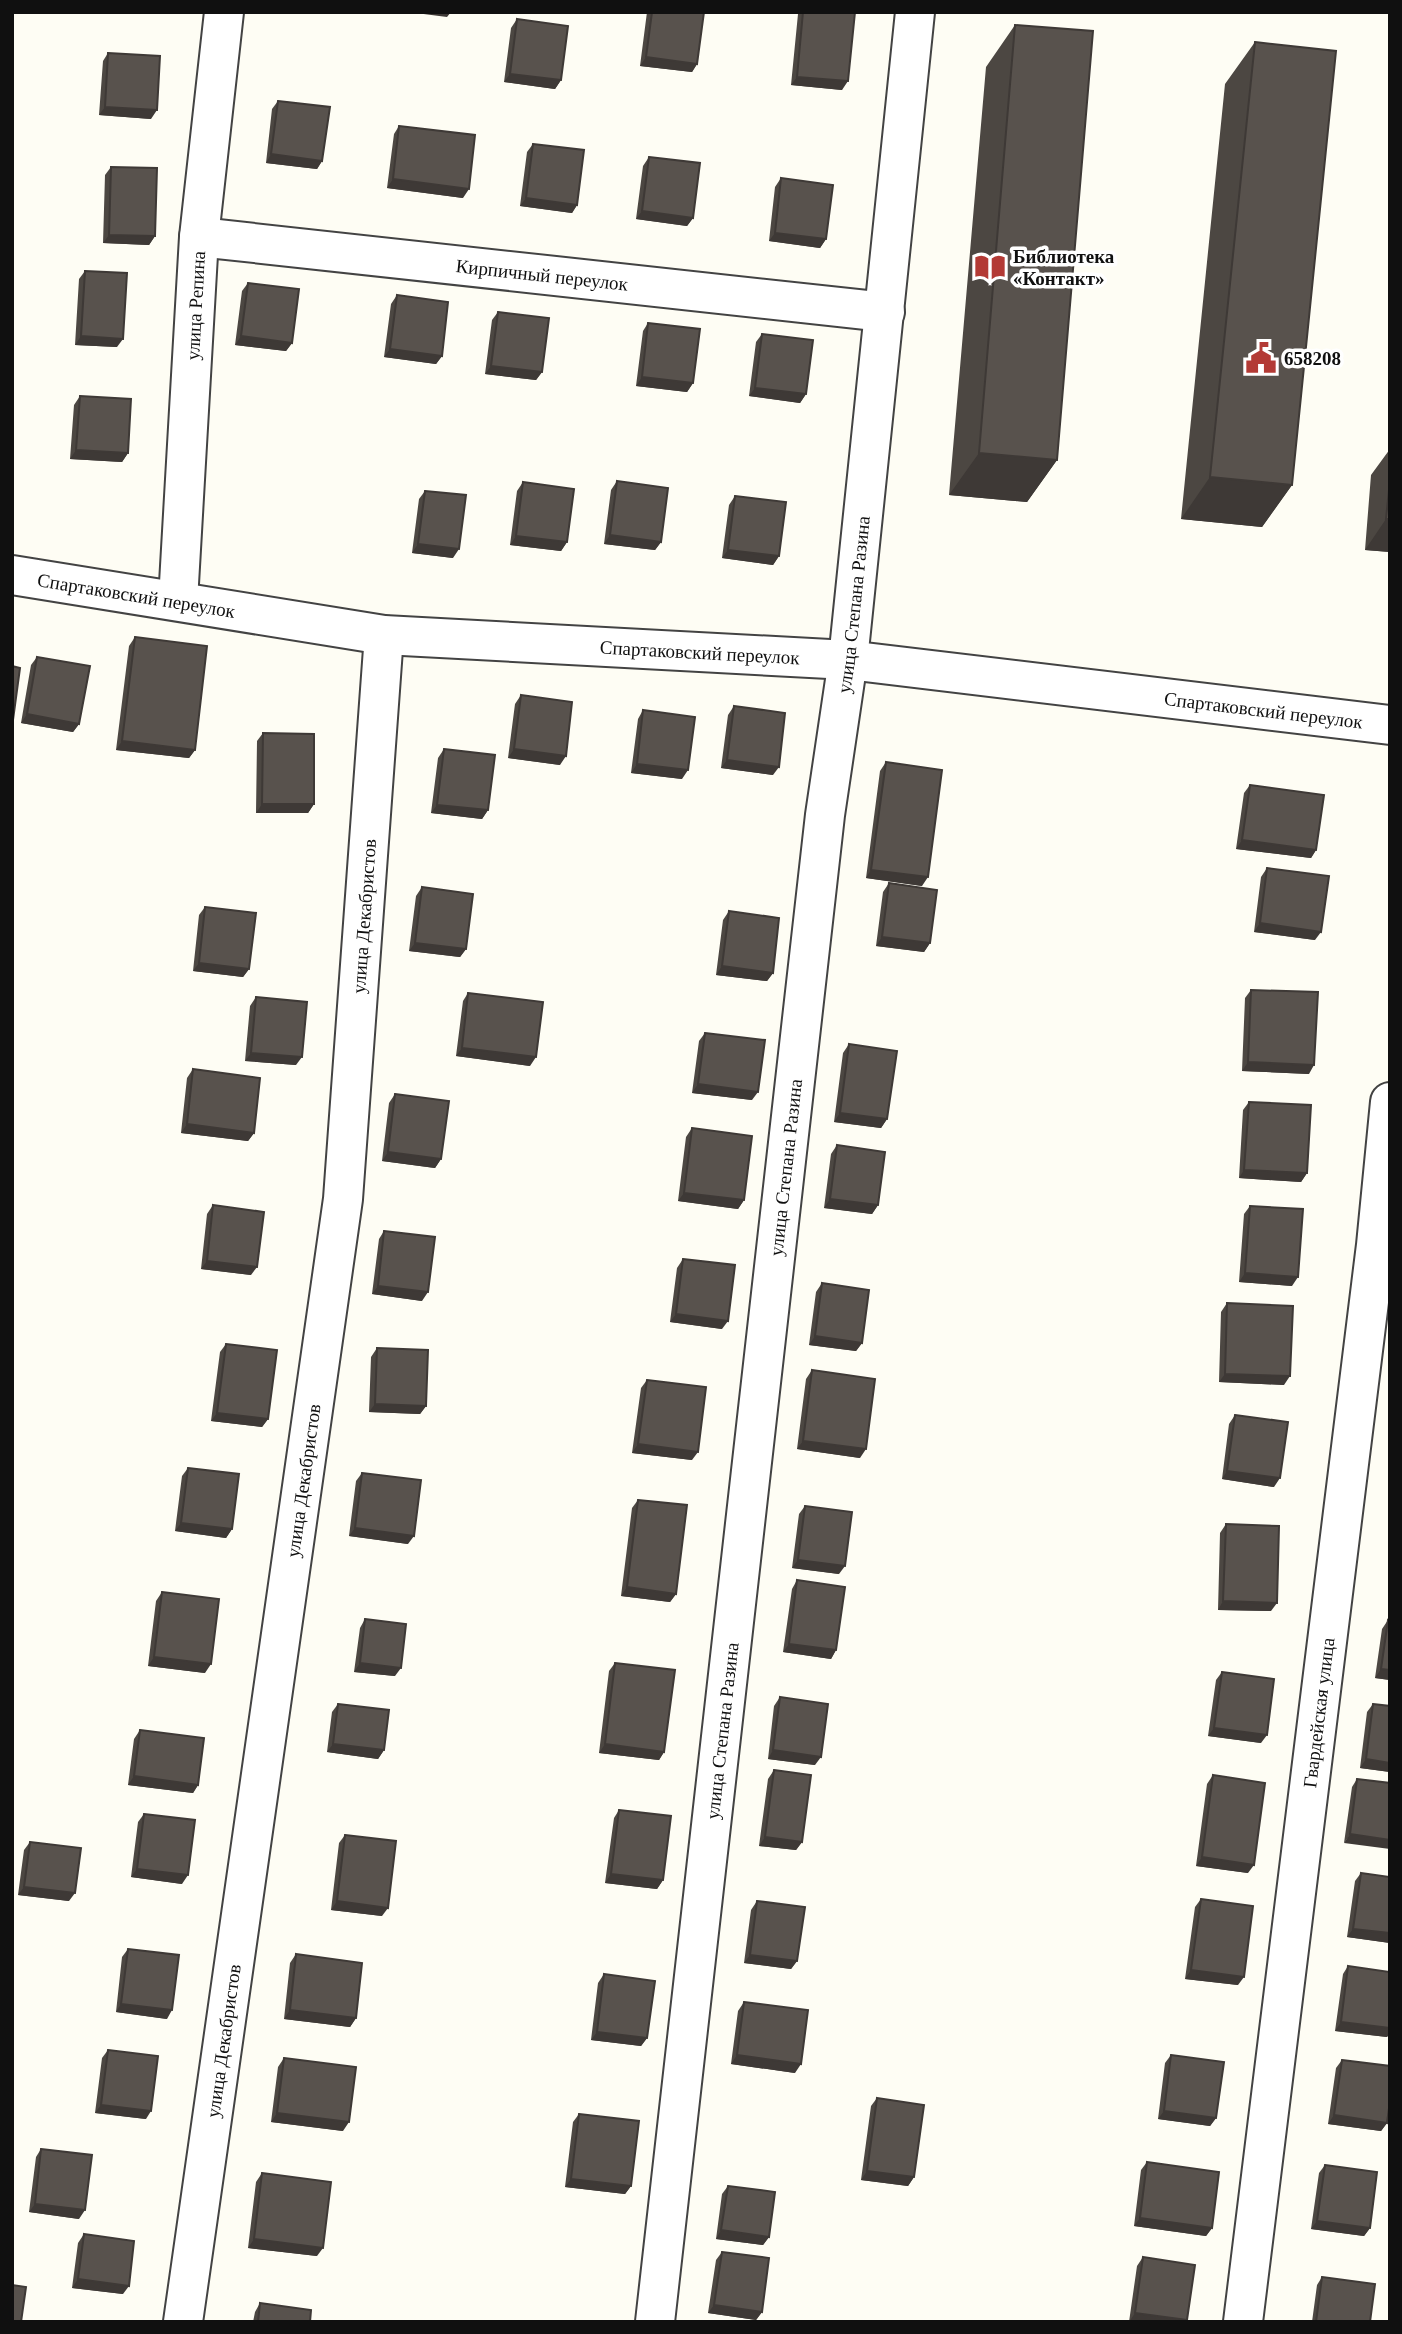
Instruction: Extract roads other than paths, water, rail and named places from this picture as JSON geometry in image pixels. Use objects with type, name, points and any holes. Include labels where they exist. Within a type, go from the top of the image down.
[{"type":"street","name":"улица Репина","points":[[178,601],[199,237],[224,12]]},
{"type":"street","name":"улица Степана Разина","points":[[655,2322],[825,815],[848,660],[915,12]]},
{"type":"street","name":"Кирпичный переулок","points":[[199,237],[884,312]]},
{"type":"street","name":"Спартаковский переулок","points":[[12,575],[384,635],[848,660],[1390,725]]},
{"type":"street","name":"улица Декабристов","points":[[183,2322],[343,1199],[384,635]]},
{"type":"street","name":"Гвардейская улица","points":[[1243,2322],[1374,1259],[1390,1102]]},
{"type":"place","name":"Библиотека «Контакт»","points":[[990,267]]},
{"type":"place","name":"658208","points":[[1261,358]]}]
